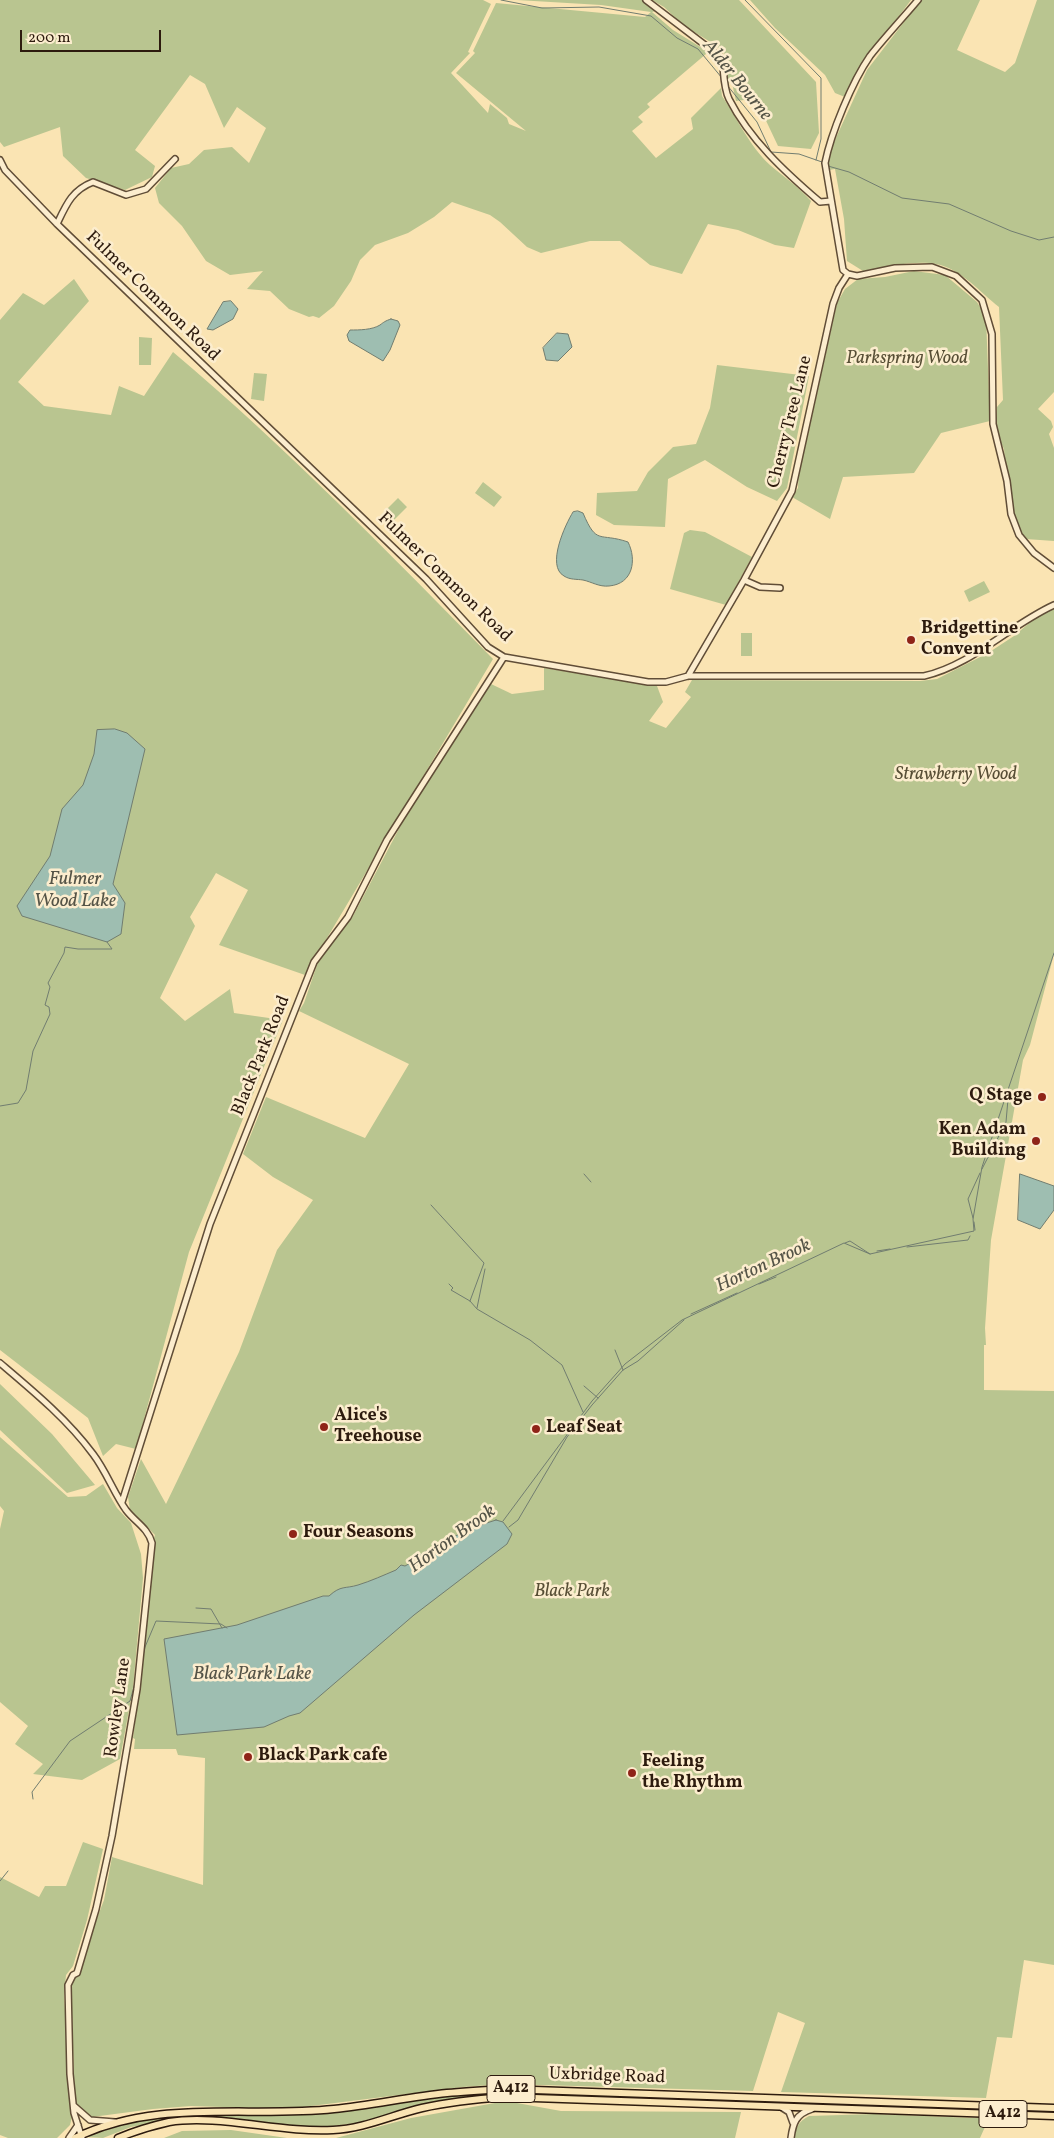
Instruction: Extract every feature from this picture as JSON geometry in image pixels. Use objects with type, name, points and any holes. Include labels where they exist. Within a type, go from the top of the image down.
[{"type":"main road","name":"Uxbridge Road","points":[[79,2137],[117,2122],[177,2112],[286,2112],[334,2109],[448,2093],[505,2089],[1054,2108]]},
{"type":"main road","name":"Uxbridge Road","points":[[118,2138],[170,2122],[201,2121],[296,2131],[335,2130],[422,2108],[460,2101],[505,2097],[1054,2116]]},
{"type":"street","points":[[646,0],[722,58],[728,98],[776,163],[820,202],[831,201]]},
{"type":"street","points":[[918,0],[870,57],[854,84],[828,146],[825,163],[843,270],[848,274],[857,276],[895,268],[932,267],[956,276],[982,300],[992,334],[992,424],[1007,481],[1011,514],[1019,535],[1034,553],[1054,568]]},
{"type":"street","points":[[57,224],[66,204],[80,187],[93,182],[126,195],[146,188],[174,159]]},
{"type":"street","name":"Fulmer Common Road","points":[[0,160],[5,170],[57,224],[426,579],[488,647],[504,657],[648,682],[666,682],[688,676],[924,676],[936,673],[966,658],[1034,615],[1054,605]]},
{"type":"street","name":"Cherry Tree Lane","points":[[688,676],[744,580],[792,491],[833,304],[839,288],[848,274]]},
{"type":"street","points":[[744,580],[760,587],[780,588]]},
{"type":"street","name":"Black Park Road","points":[[122,1502],[210,1224],[314,962],[348,917],[387,840],[504,657]]},
{"type":"street","name":"Rowley Lane","points":[[0,1363],[35,1393],[94,1455],[128,1513],[148,1532],[152,1548],[137,1689],[112,1836],[96,1909],[77,1973],[73,1975],[68,1985],[70,2074],[79,2137]]},
{"type":"street","points":[[776,2105],[789,2112],[794,2123]]},
{"type":"street","points":[[74,2106],[85,2117],[96,2121],[117,2122]]},
{"type":"street","points":[[791,2138],[794,2123],[800,2113],[815,2108]]},
{"type":"street","points":[[69,2138],[77,2124],[85,2117]]},
{"type":"green space","points":[[0,0],[483,0],[491,4],[468,52],[470,53],[451,73],[488,113],[490,104],[507,118],[509,124],[526,131],[456,73],[475,53],[473,51],[496,3],[645,17],[651,12],[601,5],[517,0],[642,0],[653,6],[656,11],[652,12],[673,30],[710,53],[706,54],[647,104],[650,107],[638,117],[643,122],[632,131],[656,158],[693,129],[691,118],[721,88],[722,96],[756,150],[811,201],[794,248],[775,245],[738,230],[708,224],[682,274],[650,265],[620,241],[590,241],[541,253],[527,247],[490,215],[452,202],[434,217],[408,233],[375,245],[360,260],[351,281],[334,306],[319,318],[309,317],[289,309],[270,291],[247,289],[263,271],[230,275],[206,261],[182,226],[159,203],[155,188],[171,168],[189,164],[204,150],[232,147],[249,163],[266,128],[237,107],[224,128],[205,84],[190,75],[135,150],[155,166],[152,177],[125,190],[86,178],[63,156],[60,127],[4,147],[0,142]]},
{"type":"green space","points":[[652,0],[739,0],[816,82],[819,133],[811,149],[778,146],[760,108],[744,100],[736,101],[732,83],[728,82],[727,56],[712,43],[683,25],[664,7]]},
{"type":"green space","points":[[750,0],[911,0],[862,64],[845,97],[835,93],[825,75],[775,28]]},
{"type":"green space","points":[[921,0],[980,0],[957,50],[1005,72],[1015,63],[1037,0],[1054,0],[1054,392],[1038,409],[1051,421],[1053,427],[1049,434],[1054,448],[1054,541],[1026,539],[1015,522],[1006,475],[1004,449],[996,432],[997,407],[1003,400],[999,307],[970,282],[945,266],[928,263],[900,264],[863,271],[847,261],[844,219],[835,169],[829,170],[829,153],[867,70]]},
{"type":"green space","name":"Parkspring Wood","points":[[914,271],[945,275],[977,302],[986,317],[990,421],[941,433],[914,473],[843,477],[830,519],[792,497],[798,488],[799,466],[807,439],[837,303],[845,289],[858,279],[885,277]]},
{"type":"green space","points":[[74,279],[89,301],[18,382],[44,406],[111,415],[119,386],[144,396],[173,352],[297,463],[493,659],[305,975],[219,945],[248,890],[216,873],[190,917],[195,926],[160,998],[185,1021],[230,989],[234,1013],[283,1020],[189,1252],[136,1449],[116,1444],[103,1456],[88,1418],[0,1350],[0,320],[23,293],[44,305]]},
{"type":"green space","points":[[139,337],[152,338],[151,365],[139,365]]},
{"type":"green space","points":[[717,365],[809,376],[787,488],[777,501],[747,487],[705,460],[668,479],[665,527],[614,525],[596,515],[597,493],[637,491],[648,472],[673,447],[696,444],[710,408]]},
{"type":"green space","points":[[254,373],[267,374],[264,401],[251,399]]},
{"type":"green space","points":[[483,482],[502,497],[494,507],[475,493]]},
{"type":"green space","points":[[398,498],[407,507],[389,525],[380,516]]},
{"type":"green space","points":[[690,530],[705,532],[752,557],[726,605],[670,589],[684,533]]},
{"type":"green space","points":[[984,581],[990,592],[969,602],[964,591]]},
{"type":"green space","name":"Black Park","points":[[1054,609],[1054,954],[1030,1045],[1023,1060],[991,1240],[985,1328],[986,1345],[984,1345],[984,1390],[1054,1391],[1054,1965],[1024,1960],[1012,2038],[997,2037],[986,2098],[781,2092],[805,2023],[778,2012],[753,2091],[504,2084],[463,2087],[287,2109],[191,2106],[92,2117],[75,2106],[71,1986],[104,1900],[112,1857],[203,1885],[205,1758],[178,1755],[176,1749],[134,1749],[135,1739],[133,1738],[142,1672],[143,1630],[152,1543],[155,1535],[130,1510],[128,1497],[141,1459],[166,1504],[239,1352],[277,1250],[313,1200],[273,1177],[243,1154],[266,1097],[365,1138],[409,1064],[299,1011],[304,1003],[318,962],[353,916],[402,823],[491,684],[512,694],[544,690],[544,668],[657,686],[663,702],[649,721],[666,728],[691,697],[685,692],[692,680],[920,681],[937,679],[988,653],[1014,636],[1041,613]]},
{"type":"green space","points":[[741,633],[752,633],[752,656],[741,656]]},
{"type":"green space","points":[[0,1384],[52,1434],[95,1485],[67,1493],[0,1430]]},
{"type":"green space","points":[[0,1437],[68,1497],[86,1496],[103,1484],[117,1508],[131,1523],[141,1554],[143,1578],[133,1688],[120,1759],[82,1780],[33,1774],[43,1764],[15,1744],[28,1726],[0,1702],[0,1529],[4,1511],[0,1506]]},
{"type":"green space","points":[[83,1842],[103,1849],[87,1920],[73,1966],[66,1975],[64,1996],[72,2117],[70,2125],[57,2138],[8,2138],[0,2135],[0,1877],[39,1897],[45,1886],[66,1886]]},
{"type":"green space","points":[[490,2092],[1054,2110],[1054,2113],[668,2099],[477,2096],[433,2103],[356,2123],[317,2128],[165,2121],[131,2127],[103,2138],[85,2137],[124,2124],[173,2115],[306,2115],[444,2096]]},
{"type":"green space","points":[[506,2101],[561,2111],[741,2112],[735,2138],[336,2138],[411,2118]]},
{"type":"green space","points":[[874,2114],[989,2118],[980,2138],[794,2138],[798,2125],[809,2116]]},
{"type":"green space","points":[[231,2130],[287,2138],[164,2138],[182,2131]]},
{"type":"water","points":[[231,301],[238,309],[233,319],[213,330],[207,329],[223,302]]},
{"type":"water","points":[[391,319],[398,321],[400,325],[390,350],[383,361],[349,341],[347,335],[350,330],[377,327]]},
{"type":"water","points":[[557,333],[568,334],[572,347],[558,361],[546,360],[543,348]]},
{"type":"water","points":[[573,512],[583,513],[596,534],[628,542],[631,549],[632,563],[628,576],[623,581],[609,586],[602,586],[569,578],[559,571],[557,555],[562,535]]},
{"type":"water","name":"Fulmer Wood Lake","points":[[115,729],[127,733],[145,749],[113,884],[125,903],[121,934],[107,942],[22,916],[17,906],[50,856],[62,809],[83,785],[94,754],[97,730]]},
{"type":"water","points":[[1020,1174],[1054,1186],[1054,1210],[1040,1229],[1018,1220]]},
{"type":"water","name":"Black Park Lake","points":[[496,1520],[503,1522],[512,1534],[507,1544],[414,1615],[300,1713],[264,1727],[177,1735],[164,1639],[237,1625],[323,1596],[329,1596],[340,1589],[363,1583],[396,1570],[401,1565],[405,1566],[445,1541]]},
{"type":"waterway","name":"Alder Bourne","points":[[501,0],[542,8],[599,7],[651,16],[677,38],[698,49],[722,78]]},
{"type":"waterway","points":[[745,0],[821,78],[821,139],[816,160]]},
{"type":"waterway","name":"Alder Bourne","points":[[727,85],[757,122],[771,152],[799,154],[822,162]]},
{"type":"waterway","name":"Alder Bourne","points":[[828,166],[849,172],[902,198],[949,204],[1011,231],[1039,240],[1054,237]]},
{"type":"waterway","points":[[0,1106],[18,1103],[26,1090],[33,1051],[50,1014],[49,1007],[45,1005],[50,987],[48,983],[64,953],[65,947],[112,949],[107,942]]},
{"type":"waterway","name":"Horton Brook","points":[[503,1521],[592,1401],[625,1364],[682,1320],[844,1243],[870,1254],[974,1231],[973,1219],[982,1167],[1054,953]]},
{"type":"waterway","points":[[982,1169],[1006,1122],[1008,1099]]},
{"type":"waterway","points":[[973,1218],[968,1199],[980,1173]]},
{"type":"waterway","points":[[584,1174],[591,1182]]},
{"type":"waterway","points":[[431,1205],[484,1263],[470,1301]]},
{"type":"waterway","name":"Horton Brook","points":[[974,1222],[975,1230]]},
{"type":"waterway","points":[[907,1247],[968,1240],[970,1236]]},
{"type":"waterway","name":"Horton Brook","points":[[845,1243],[850,1241],[870,1254]]},
{"type":"waterway","name":"Horton Brook","points":[[877,1251],[890,1249]]},
{"type":"waterway","points":[[477,1308],[485,1269]]},
{"type":"waterway","name":"Horton Brook","points":[[759,1284],[776,1277]]},
{"type":"waterway","points":[[449,1284],[453,1288],[451,1290],[470,1301],[477,1309],[530,1340],[562,1365],[583,1412]]},
{"type":"waterway","name":"Horton Brook","points":[[691,1314],[737,1293]]},
{"type":"waterway","name":"Horton Brook","points":[[509,1527],[518,1520],[567,1437],[592,1405],[623,1370],[638,1361],[684,1320]]},
{"type":"waterway","points":[[615,1350],[623,1370]]},
{"type":"waterway","points":[[584,1386],[598,1398]]},
{"type":"waterway","points":[[196,1608],[211,1609],[222,1628]]},
{"type":"waterway","name":"Horton Brook","points":[[142,1660],[145,1647],[156,1621],[221,1624],[227,1628]]},
{"type":"waterway","name":"Horton Brook","points":[[33,1799],[32,1792],[70,1741],[130,1701],[135,1683]]},
{"type":"waterway","name":"Horton Brook","points":[[0,1881],[8,1871]]},
{"type":"place","name":"Bridgettine Convent","points":[[911,640]]},
{"type":"place","name":"Q Stage","points":[[1042,1097]]},
{"type":"place","name":"Ken Adam Building","points":[[1036,1141]]},
{"type":"place","name":"Alice's Treehouse","points":[[324,1427]]},
{"type":"place","name":"Leaf Seat","points":[[536,1429]]},
{"type":"place","name":"Four Seasons","points":[[293,1534]]},
{"type":"place","name":"Black Park cafe","points":[[248,1757]]},
{"type":"place","name":"Feeling the Rhythm","points":[[632,1773]]},
{"type":"park label","name":"Strawberry Wood","points":[[956,776]]}]
